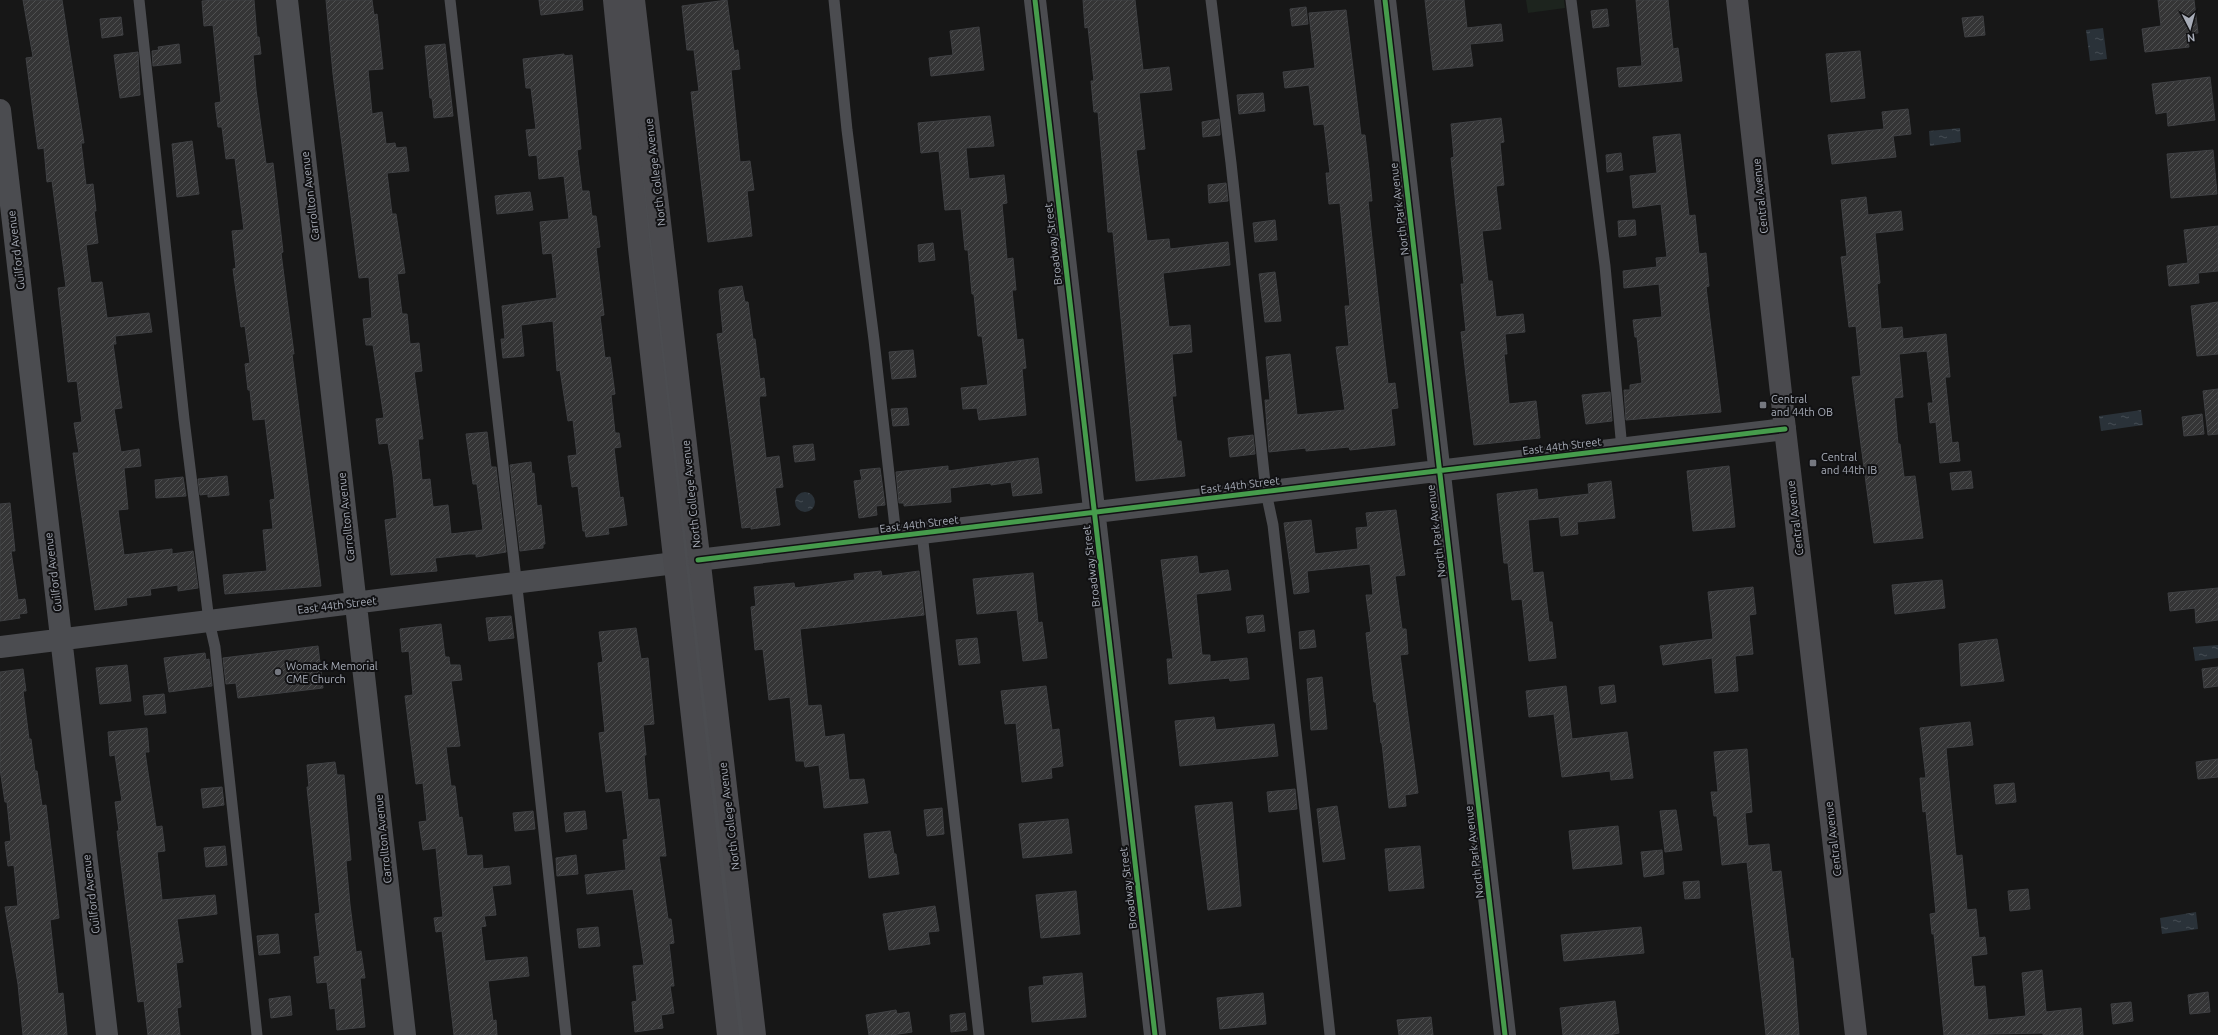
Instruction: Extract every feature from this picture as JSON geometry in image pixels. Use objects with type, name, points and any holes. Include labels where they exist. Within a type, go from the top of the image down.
[{"type":"main road","name":"North College Avenue","points":[[614,0],[638,248],[728,1035]]},
{"type":"main road","name":"North College Avenue","points":[[634,0],[698,560],[755,1035]]},
{"type":"main road","name":"Central Avenue","points":[[1737,0],[1784,429],[1856,1035]]},
{"type":"street","name":"Carrollton Avenue","points":[[287,0],[405,1035]]},
{"type":"street","name":"Broadway Street","points":[[1035,0],[1155,1035]]},
{"type":"street","name":"North Park Avenue","points":[[1385,0],[1505,1035]]},
{"type":"street","name":"Guilford Avenue","points":[[0,110],[107,1035]]},
{"type":"street","name":"East 44th Street","points":[[698,560],[1440,472],[1784,429]]},
{"type":"street","name":"East 44th Street","points":[[0,647],[675,563]]},
{"type":"lane","points":[[140,0],[184,411],[209,621],[214,647],[257,1035]]},
{"type":"lane","points":[[450,0],[566,1035]]},
{"type":"lane","name":"North College Avenue","points":[[624,0],[741,1035]]},
{"type":"lane","points":[[834,0],[847,130],[874,340],[896,536]]},
{"type":"lane","points":[[1211,0],[1266,492],[1274,525],[1330,1035]]},
{"type":"lane","points":[[1571,0],[1605,266],[1622,449]]},
{"type":"lane","points":[[922,533],[979,1035]]},
{"type":"shaded area","points":[[1526,0],[1564,0],[1565,8],[1528,13]]},
{"type":"water","points":[[2103,28],[2107,59],[2090,61],[2086,30]]},
{"type":"water","points":[[1960,128],[1961,142],[1930,146],[1929,131]]},
{"type":"water","points":[[2141,410],[2143,425],[2101,431],[2099,416]]},
{"type":"water","points":[[805,492],[812,495],[815,502],[812,509],[805,512],[798,509],[795,502],[798,495]]},
{"type":"water","points":[[2218,645],[2218,658],[2195,661],[2193,647]]},
{"type":"water","points":[[2196,912],[2198,929],[2162,934],[2160,918]]},
{"type":"building","points":[[23,0],[62,0],[84,143],[81,143],[86,185],[93,184],[96,211],[94,211],[98,243],[86,245],[91,283],[102,282],[107,318],[149,313],[152,332],[115,336],[116,344],[113,344],[122,408],[114,409],[121,452],[139,449],[141,466],[124,468],[128,509],[118,510],[124,555],[172,549],[172,554],[193,551],[198,588],[178,591],[178,585],[150,589],[151,595],[126,598],[127,605],[95,610],[73,453],[79,453],[74,423],[82,422],[77,381],[68,382],[58,288],[66,287],[52,181],[47,182],[44,148],[38,149],[26,58],[33,57]]},
{"type":"building","points":[[254,0],[257,37],[259,37],[261,54],[253,55],[256,90],[266,164],[273,163],[283,252],[281,253],[294,354],[292,354],[321,586],[225,594],[223,575],[267,571],[263,530],[273,529],[270,500],[275,499],[265,419],[253,420],[250,390],[248,390],[245,364],[250,363],[245,326],[241,327],[233,269],[236,268],[232,231],[244,230],[235,158],[226,159],[222,127],[218,127],[215,103],[221,102],[213,25],[204,26],[202,1]]},
{"type":"building","points":[[326,0],[372,0],[374,15],[377,14],[383,69],[368,70],[372,114],[382,112],[386,144],[395,143],[396,148],[406,147],[409,171],[387,173],[392,214],[396,214],[405,273],[397,274],[402,314],[407,314],[410,344],[419,343],[422,371],[414,372],[423,439],[418,439],[422,480],[430,479],[433,507],[448,505],[451,534],[483,530],[477,484],[473,484],[466,434],[487,432],[491,467],[496,467],[506,552],[476,557],[476,554],[468,554],[435,558],[437,571],[391,575],[385,520],[397,518],[393,475],[388,443],[379,444],[376,419],[384,418],[373,345],[366,345],[363,319],[372,318],[369,277],[359,278],[333,74]]},
{"type":"building","points":[[539,0],[582,0],[583,10],[541,15]]},
{"type":"building","points":[[727,0],[734,51],[738,50],[740,69],[731,70],[740,162],[750,161],[754,190],[747,191],[752,236],[708,242],[691,92],[699,91],[694,50],[687,50],[682,6]]},
{"type":"building","points":[[1083,0],[1135,0],[1143,70],[1169,67],[1172,90],[1139,93],[1145,149],[1136,150],[1147,241],[1169,239],[1170,249],[1228,242],[1230,265],[1163,273],[1169,327],[1190,325],[1192,352],[1172,354],[1176,396],[1172,396],[1177,441],[1181,441],[1185,476],[1136,481],[1113,232],[1108,232],[1098,112],[1094,112],[1091,81],[1094,81],[1088,27],[1085,28]]},
{"type":"building","points":[[1425,0],[1464,0],[1467,28],[1501,24],[1503,41],[1470,44],[1473,66],[1433,70]]},
{"type":"building","points":[[1636,0],[1668,0],[1673,49],[1678,48],[1682,81],[1619,87],[1617,68],[1642,66]]},
{"type":"building","points":[[2158,0],[2194,0],[2198,33],[2187,34],[2189,47],[2145,52],[2142,29],[2161,26]]},
{"type":"building","points":[[1306,7],[1308,24],[1292,26],[1290,9]]},
{"type":"building","points":[[1607,9],[1609,26],[1593,28],[1591,11]]},
{"type":"building","points":[[1346,10],[1361,135],[1365,135],[1369,170],[1372,201],[1368,201],[1388,384],[1395,383],[1398,408],[1391,409],[1395,445],[1350,450],[1349,447],[1306,451],[1306,448],[1269,452],[1265,400],[1270,400],[1266,357],[1290,354],[1297,415],[1345,410],[1336,347],[1349,346],[1345,306],[1350,306],[1340,203],[1329,204],[1326,173],[1330,173],[1324,124],[1314,125],[1309,85],[1285,88],[1283,72],[1315,68],[1309,13]]},
{"type":"building","points":[[1983,16],[1985,35],[1965,37],[1962,18]]},
{"type":"building","points":[[121,17],[123,35],[102,38],[100,19]]},
{"type":"building","points":[[979,27],[984,70],[931,76],[929,58],[953,55],[950,31]]},
{"type":"building","points":[[179,44],[181,63],[153,66],[152,51],[159,50],[158,47]]},
{"type":"building","points":[[445,44],[453,116],[434,118],[432,98],[430,98],[425,46]]},
{"type":"building","points":[[1860,51],[1865,98],[1831,102],[1826,54]]},
{"type":"building","points":[[138,52],[140,95],[120,98],[114,55]]},
{"type":"building","points":[[564,54],[564,56],[572,55],[581,149],[577,150],[582,191],[589,191],[592,216],[596,216],[600,247],[596,248],[604,315],[600,316],[605,358],[610,357],[615,394],[611,395],[615,433],[619,433],[621,447],[614,448],[620,498],[623,497],[627,525],[608,528],[609,534],[586,537],[585,531],[583,531],[578,486],[572,487],[568,456],[577,455],[573,420],[568,421],[560,370],[557,371],[553,321],[521,325],[524,356],[503,358],[501,339],[505,339],[502,306],[557,298],[552,253],[543,254],[540,222],[569,219],[564,176],[539,179],[537,155],[529,156],[526,130],[536,129],[531,88],[526,88],[523,59]]},
{"type":"building","points":[[2210,77],[2215,120],[2168,126],[2167,112],[2156,114],[2152,84]]},
{"type":"building","points":[[1263,93],[1265,111],[1239,114],[1237,95]]},
{"type":"building","points":[[1908,109],[1911,134],[1893,136],[1896,157],[1832,164],[1828,135],[1884,129],[1882,112]]},
{"type":"building","points":[[990,116],[994,146],[966,148],[969,179],[1004,175],[1007,203],[1002,204],[1007,259],[1013,258],[1016,290],[1012,290],[1017,340],[1023,339],[1026,368],[1022,369],[1026,415],[979,420],[977,408],[963,409],[961,388],[988,385],[982,336],[978,336],[974,294],[972,294],[968,250],[965,250],[961,209],[945,210],[939,151],[921,153],[918,123]]},
{"type":"building","points":[[1501,118],[1504,142],[1500,143],[1504,185],[1496,186],[1501,229],[1482,231],[1488,281],[1492,281],[1496,317],[1523,314],[1525,332],[1505,334],[1507,354],[1504,354],[1509,404],[1536,401],[1540,438],[1474,445],[1461,332],[1466,331],[1461,284],[1464,284],[1451,158],[1454,157],[1451,124]]},
{"type":"building","points":[[1219,119],[1220,135],[1203,137],[1202,122]]},
{"type":"building","points":[[1680,134],[1689,216],[1695,215],[1699,254],[1706,253],[1709,286],[1706,287],[1721,412],[1626,420],[1624,390],[1630,390],[1630,385],[1642,383],[1637,337],[1635,337],[1633,320],[1662,317],[1659,284],[1624,288],[1623,271],[1657,267],[1656,258],[1667,257],[1661,204],[1633,208],[1630,176],[1657,173],[1653,137]]},
{"type":"building","points":[[192,141],[199,194],[177,197],[172,144]]},
{"type":"building","points":[[2213,150],[2217,194],[2171,198],[2167,154]]},
{"type":"building","points":[[1621,153],[1623,170],[1607,172],[1606,155]]},
{"type":"building","points":[[1226,183],[1228,201],[1209,203],[1208,185]]},
{"type":"building","points":[[530,192],[533,210],[497,214],[495,196]]},
{"type":"building","points":[[1866,197],[1868,215],[1901,211],[1903,230],[1875,233],[1880,283],[1877,284],[1881,329],[1902,327],[1903,339],[1946,334],[1950,377],[1945,377],[1952,443],[1958,442],[1960,461],[1940,463],[1936,422],[1930,423],[1928,403],[1933,403],[1927,351],[1899,354],[1903,397],[1894,398],[1898,444],[1900,444],[1904,477],[1915,476],[1923,538],[1874,543],[1852,377],[1861,376],[1856,326],[1849,327],[1841,257],[1847,256],[1841,200]]},
{"type":"building","points":[[1275,220],[1277,240],[1255,242],[1253,223]]},
{"type":"building","points":[[1635,220],[1636,235],[1619,237],[1618,221]]},
{"type":"building","points":[[2218,226],[2218,271],[2198,273],[2199,283],[2169,286],[2167,266],[2188,263],[2184,230]]},
{"type":"building","points":[[933,243],[935,260],[919,262],[918,245]]},
{"type":"building","points":[[1275,272],[1281,321],[1265,322],[1259,274]]},
{"type":"building","points":[[742,286],[745,302],[748,302],[753,339],[755,339],[760,379],[764,378],[766,396],[760,396],[759,400],[766,458],[779,456],[783,487],[775,488],[780,525],[751,529],[751,527],[742,528],[717,334],[723,333],[720,289]]},
{"type":"building","points":[[2218,302],[2218,354],[2197,356],[2191,306]]},
{"type":"building","points":[[913,350],[916,377],[892,379],[889,352]]},
{"type":"building","points":[[2218,389],[2218,434],[2208,435],[2203,391]]},
{"type":"building","points":[[1610,392],[1612,421],[1586,424],[1582,395]]},
{"type":"building","points":[[907,408],[909,425],[893,426],[891,409]]},
{"type":"building","points":[[2202,414],[2204,434],[2184,436],[2182,417]]},
{"type":"building","points":[[1253,435],[1255,454],[1230,457],[1228,438]]},
{"type":"building","points":[[813,444],[815,460],[795,462],[793,446]]},
{"type":"building","points":[[1038,458],[1042,493],[1013,496],[1011,482],[991,485],[991,483],[950,488],[951,502],[904,506],[904,503],[899,503],[896,472],[948,466],[948,471]]},
{"type":"building","points":[[531,462],[532,474],[534,473],[537,506],[541,505],[545,544],[543,544],[543,548],[520,551],[510,465]]},
{"type":"building","points":[[1729,466],[1735,527],[1693,531],[1687,471]]},
{"type":"building","points":[[880,468],[885,505],[876,506],[877,515],[859,518],[854,481],[862,480],[860,470]]},
{"type":"building","points":[[1971,471],[1973,488],[1952,490],[1950,473]]},
{"type":"building","points":[[227,476],[229,495],[208,497],[208,494],[200,495],[198,479]]},
{"type":"building","points":[[183,477],[186,496],[156,498],[155,480]]},
{"type":"building","points":[[1611,481],[1615,518],[1577,522],[1578,534],[1561,536],[1559,517],[1528,520],[1533,573],[1543,572],[1549,622],[1552,622],[1556,658],[1529,661],[1522,599],[1512,600],[1508,563],[1504,563],[1497,494],[1537,489],[1538,500],[1589,494],[1588,484]]},
{"type":"building","points":[[10,503],[15,551],[11,551],[18,600],[25,599],[27,613],[19,614],[20,618],[0,621],[0,504]]},
{"type":"building","points":[[1396,510],[1405,575],[1395,576],[1402,629],[1406,629],[1408,654],[1400,655],[1418,793],[1405,795],[1406,806],[1389,808],[1382,743],[1376,702],[1374,702],[1366,633],[1371,632],[1366,595],[1373,595],[1370,564],[1307,571],[1309,592],[1294,594],[1284,523],[1311,520],[1315,554],[1358,549],[1356,528],[1368,527],[1366,513]]},
{"type":"building","points":[[1197,556],[1199,574],[1228,570],[1231,590],[1196,594],[1202,655],[1210,655],[1210,662],[1247,658],[1249,679],[1230,681],[1229,678],[1169,684],[1167,659],[1173,659],[1161,560]]},
{"type":"building","points":[[881,571],[882,576],[919,571],[924,615],[800,629],[808,706],[821,705],[825,737],[844,734],[849,780],[864,779],[868,803],[824,808],[819,765],[805,767],[804,761],[796,761],[790,697],[769,700],[763,649],[755,650],[751,607],[756,606],[754,587],[794,583],[795,588],[855,580],[854,574]]},
{"type":"building","points":[[1033,573],[1038,623],[1042,622],[1047,658],[1023,661],[1017,610],[977,614],[973,579]]},
{"type":"building","points":[[1942,580],[1945,608],[1895,614],[1892,585]]},
{"type":"building","points":[[1753,587],[1756,614],[1749,615],[1753,654],[1735,656],[1738,691],[1715,693],[1712,658],[1663,665],[1660,646],[1713,639],[1708,592]]},
{"type":"building","points":[[2218,588],[2218,620],[2196,623],[2195,608],[2170,611],[2168,593]]},
{"type":"building","points":[[1263,615],[1265,631],[1248,633],[1246,617]]},
{"type":"building","points":[[511,616],[514,638],[489,641],[486,618]]},
{"type":"building","points":[[441,624],[445,657],[449,657],[450,665],[460,665],[462,680],[451,681],[460,746],[446,747],[451,786],[455,786],[459,818],[462,817],[467,856],[482,855],[483,869],[509,866],[511,884],[492,886],[496,915],[484,916],[486,926],[481,927],[485,961],[527,957],[529,976],[488,981],[493,1021],[496,1020],[497,1035],[454,1035],[442,931],[436,932],[434,918],[443,917],[436,848],[423,850],[419,822],[427,821],[423,783],[416,784],[405,696],[413,695],[409,651],[402,652],[400,629]]},
{"type":"building","points":[[636,628],[641,659],[648,658],[654,724],[643,725],[646,755],[644,755],[648,800],[659,799],[666,856],[659,856],[668,919],[671,919],[674,943],[669,944],[674,986],[670,986],[674,1013],[661,1015],[663,1028],[635,1032],[632,1002],[637,1001],[633,966],[644,965],[633,889],[587,894],[585,875],[626,870],[623,840],[628,839],[622,790],[606,792],[599,733],[605,732],[598,663],[603,662],[599,632]]},
{"type":"building","points":[[1314,630],[1316,647],[1300,649],[1299,632]]},
{"type":"building","points":[[977,638],[980,663],[959,665],[956,640]]},
{"type":"building","points":[[1997,639],[2004,681],[1961,686],[1959,644]]},
{"type":"building","name":"Womack Memorial CME Church","points":[[318,646],[323,688],[238,698],[236,683],[226,684],[223,658]]},
{"type":"building","points":[[205,653],[206,660],[209,659],[212,686],[169,692],[164,658]]},
{"type":"building","points":[[127,665],[131,701],[100,704],[96,668]]},
{"type":"building","points":[[2218,667],[2218,686],[2204,688],[2202,669]]},
{"type":"building","points":[[23,669],[26,691],[23,691],[29,739],[31,739],[35,771],[37,771],[42,806],[46,805],[59,918],[50,920],[58,994],[63,993],[67,1035],[23,1035],[18,984],[5,907],[18,906],[14,865],[8,866],[5,842],[11,841],[7,802],[5,802],[0,769],[0,672]]},
{"type":"building","points":[[1322,677],[1327,729],[1311,730],[1307,679]]},
{"type":"building","points":[[1614,685],[1616,702],[1601,704],[1599,687]]},
{"type":"building","points":[[1046,686],[1052,730],[1059,729],[1063,766],[1051,768],[1052,778],[1022,782],[1016,723],[1005,724],[1001,691]]},
{"type":"building","points":[[1566,686],[1572,739],[1627,732],[1633,778],[1611,780],[1610,771],[1562,777],[1554,714],[1529,717],[1526,691]]},
{"type":"building","points":[[164,694],[166,713],[145,715],[143,696]]},
{"type":"building","points":[[1214,717],[1216,730],[1274,724],[1278,756],[1180,766],[1175,721]]},
{"type":"building","points":[[1970,722],[1973,745],[1946,748],[1956,856],[1962,855],[1967,910],[1976,909],[1979,938],[1985,937],[1987,954],[1971,956],[1974,987],[1985,986],[1988,1020],[2026,1016],[2022,973],[2042,970],[2046,1012],[2081,1008],[2083,1035],[2043,1035],[2043,1033],[1944,1035],[1934,934],[1932,934],[1930,914],[1936,913],[1926,811],[1923,812],[1920,778],[1926,778],[1920,728]]},
{"type":"building","points":[[147,728],[149,752],[145,752],[156,827],[162,826],[165,851],[157,852],[162,900],[215,895],[217,914],[177,919],[183,962],[176,963],[181,1007],[177,1008],[180,1035],[148,1035],[144,1001],[138,1002],[117,831],[119,831],[115,802],[122,801],[115,755],[110,756],[108,732]]},
{"type":"building","points":[[1747,749],[1752,812],[1745,813],[1748,846],[1769,844],[1772,872],[1781,871],[1791,959],[1793,958],[1799,1035],[1766,1035],[1747,862],[1722,865],[1717,816],[1714,816],[1711,792],[1718,792],[1714,752]]},
{"type":"building","points":[[2218,759],[2218,777],[2198,779],[2196,762]]},
{"type":"building","points":[[335,762],[337,775],[344,775],[351,860],[346,861],[350,905],[356,952],[361,951],[365,978],[360,978],[365,1027],[337,1030],[335,1008],[330,1009],[327,982],[317,983],[314,957],[320,956],[315,914],[320,913],[307,787],[309,787],[307,765]]},
{"type":"building","points":[[2014,783],[2016,802],[1996,804],[1994,785]]},
{"type":"building","points":[[222,787],[224,805],[203,808],[201,789]]},
{"type":"building","points":[[1295,789],[1297,809],[1269,812],[1267,792]]},
{"type":"building","points":[[1232,802],[1241,906],[1208,910],[1195,806]]},
{"type":"building","points":[[1337,806],[1345,859],[1323,862],[1317,809]]},
{"type":"building","points":[[942,808],[944,834],[927,836],[924,810]]},
{"type":"building","points":[[1676,810],[1682,850],[1665,852],[1660,811]]},
{"type":"building","points":[[533,811],[535,829],[515,831],[513,813]]},
{"type":"building","points":[[585,811],[587,829],[566,832],[564,813]]},
{"type":"building","points":[[1068,819],[1072,853],[1023,858],[1019,824]]},
{"type":"building","points":[[1618,826],[1622,864],[1573,869],[1569,831]]},
{"type":"building","points":[[890,831],[899,874],[869,878],[864,834]]},
{"type":"building","points":[[225,846],[227,865],[206,867],[204,848]]},
{"type":"building","points":[[1420,846],[1424,888],[1389,891],[1385,849]]},
{"type":"building","points":[[1662,850],[1664,874],[1644,877],[1641,852]]},
{"type":"building","points":[[576,855],[578,874],[557,876],[556,858]]},
{"type":"building","points":[[1699,881],[1700,898],[1685,899],[1683,882]]},
{"type":"building","points":[[2028,889],[2030,909],[2010,911],[2008,891]]},
{"type":"building","points":[[1076,891],[1080,934],[1041,938],[1036,895]]},
{"type":"building","points":[[935,906],[939,931],[928,932],[930,944],[889,950],[883,914]]},
{"type":"building","points":[[598,927],[600,946],[579,948],[577,929]]},
{"type":"building","points":[[1641,927],[1644,953],[1564,961],[1561,935]]},
{"type":"building","points":[[278,934],[280,953],[259,955],[257,936]]},
{"type":"building","points":[[1082,973],[1086,1017],[1032,1022],[1029,987],[1044,985],[1043,977]]},
{"type":"building","points":[[2208,992],[2210,1012],[2190,1014],[2188,995]]},
{"type":"building","points":[[1263,993],[1266,1024],[1220,1029],[1217,998]]},
{"type":"building","points":[[290,996],[292,1015],[271,1018],[269,999]]},
{"type":"building","points":[[1615,1001],[1619,1033],[1609,1035],[1563,1035],[1560,1008]]},
{"type":"building","points":[[2131,1002],[2133,1021],[2113,1024],[2111,1004]]},
{"type":"building","points":[[896,1010],[897,1014],[909,1012],[912,1032],[892,1035],[869,1035],[866,1015]]},
{"type":"building","points":[[965,1013],[967,1030],[951,1032],[950,1015]]},
{"type":"building","points":[[1431,1017],[1433,1035],[1399,1035],[1397,1020]]},
{"type":"cycle path","points":[[1035,0],[1155,1035]]},
{"type":"cycle path","points":[[1385,0],[1505,1035]]},
{"type":"cycle path","points":[[698,560],[1785,429]]},
{"type":"place","name":"Central and 44th OB","points":[[1763,405]]},
{"type":"place","name":"Central and 44th IB","points":[[1813,463]]},
{"type":"place","name":"Womack Memorial CME Church","points":[[278,672]]}]
